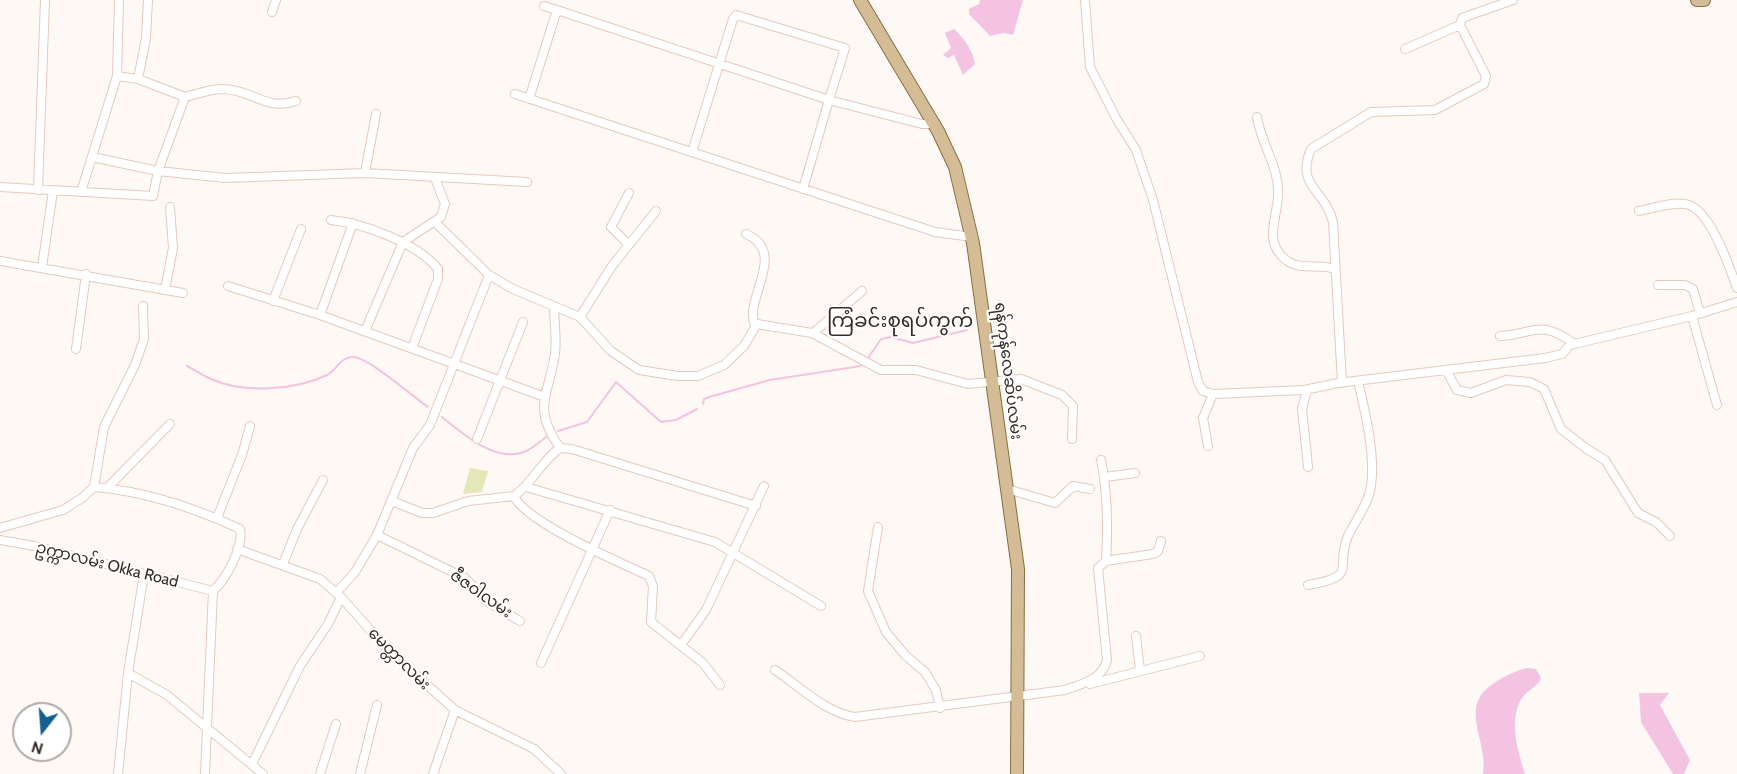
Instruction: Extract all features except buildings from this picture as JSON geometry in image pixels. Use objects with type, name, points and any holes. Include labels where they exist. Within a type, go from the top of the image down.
[{"type":"main road","name":"ရန်ကုန်လေဆိပ်လမ်း","points":[[860,0],[935,124],[955,167],[972,237],[1018,569],[1020,697],[1017,774]]},
{"type":"main road","points":[[1697,0],[1704,0]]},
{"type":"street","points":[[38,190],[45,0]]},
{"type":"street","points":[[81,192],[117,76],[119,0]]},
{"type":"street","points":[[138,79],[146,38],[148,0]]},
{"type":"street","points":[[272,12],[276,0]]},
{"type":"street","points":[[1085,0],[1090,67],[1116,118],[1136,150],[1153,200],[1198,382],[1203,391],[1213,394],[1307,390],[1342,383],[1545,358],[1562,354],[1575,344],[1696,315],[1737,302]]},
{"type":"street","points":[[1342,383],[1335,242],[1331,215],[1305,175],[1311,149],[1371,112],[1435,110],[1484,84],[1486,76],[1460,25],[1462,18],[1513,0]]},
{"type":"street","points":[[544,6],[829,100],[921,124],[935,124]]},
{"type":"street","points":[[529,99],[557,10]]},
{"type":"street","points":[[692,152],[736,15],[845,48],[803,189]]},
{"type":"street","points":[[1405,49],[1460,25]]},
{"type":"street","points":[[117,76],[138,79],[185,97],[223,89],[239,91],[278,106],[296,101]]},
{"type":"street","points":[[515,94],[935,232],[972,237]]},
{"type":"street","points":[[0,187],[153,196],[158,171],[185,97]]},
{"type":"street","points":[[365,173],[376,114]]},
{"type":"street","points":[[1257,117],[1261,141],[1277,181],[1278,196],[1271,234],[1275,246],[1286,261],[1297,265],[1327,266],[1335,269]]},
{"type":"street","points":[[92,157],[158,171],[225,178],[365,173],[527,182]]},
{"type":"street","points":[[364,331],[403,242],[436,223],[446,204],[435,178]]},
{"type":"street","points":[[42,267],[53,191]]},
{"type":"street","points":[[629,193],[611,227],[629,245]]},
{"type":"street","points":[[1639,211],[1687,204],[1700,211],[1726,258],[1737,288]]},
{"type":"street","points":[[165,290],[173,248],[170,207]]},
{"type":"street","points":[[580,317],[629,245],[656,211]]},
{"type":"street","points":[[331,220],[353,223],[403,242],[434,264],[439,272],[411,348]]},
{"type":"street","points":[[320,315],[353,223]]},
{"type":"street","points":[[436,223],[489,275],[513,289],[580,317],[610,351],[639,370],[678,376],[698,376],[724,365],[744,346],[755,325],[754,317],[762,277],[763,249],[757,239],[746,234]]},
{"type":"street","points":[[273,301],[301,229]]},
{"type":"street","points":[[0,261],[86,274],[183,293]]},
{"type":"street","points":[[76,349],[86,274]]},
{"type":"street","points":[[252,764],[300,666],[328,624],[339,595],[377,536],[413,448],[430,425],[489,275]]},
{"type":"street","points":[[1659,285],[1685,285],[1693,289],[1696,315],[1717,405]]},
{"type":"street","points":[[228,286],[320,315],[545,398]]},
{"type":"street","points":[[813,333],[862,291]]},
{"type":"street","points":[[0,528],[63,510],[94,487],[104,427],[144,339],[143,306]]},
{"type":"street","points":[[554,306],[556,350],[542,411],[547,429],[560,448]]},
{"type":"street","points":[[477,439],[523,322]]},
{"type":"street","points":[[755,325],[813,333],[881,370],[916,370],[968,384],[1021,379],[1062,395],[1073,406],[1072,439]]},
{"type":"street","points":[[1500,336],[1525,334],[1537,328],[1555,330],[1575,344]]},
{"type":"street","points":[[1446,370],[1457,390],[1471,393],[1506,380],[1530,382],[1544,389],[1561,429],[1605,460],[1638,513],[1656,522],[1670,536]]},
{"type":"street","points":[[1308,585],[1335,578],[1340,574],[1348,537],[1362,512],[1370,490],[1368,435],[1358,381]]},
{"type":"street","points":[[1307,390],[1302,409],[1308,467]]},
{"type":"street","points":[[1208,446],[1203,418],[1213,394]]},
{"type":"street","points":[[107,488],[170,424]]},
{"type":"street","points":[[217,518],[242,455],[250,426]]},
{"type":"street","points":[[392,501],[422,513],[433,513],[468,501],[514,495],[526,487],[539,465],[560,448],[572,449],[756,506]]},
{"type":"street","points":[[1101,460],[1105,477],[1108,522],[1106,561]]},
{"type":"street","points":[[1105,477],[1135,473]]},
{"type":"street","points":[[283,564],[297,529],[323,480]]},
{"type":"street","points":[[681,645],[706,610],[735,553],[764,486]]},
{"type":"street","points":[[1007,489],[1054,503],[1073,486],[1090,489]]},
{"type":"street","points":[[94,487],[123,489],[217,518],[240,529],[237,549],[225,575],[213,591],[206,774]]},
{"type":"street","points":[[526,487],[715,542],[821,606]]},
{"type":"street","points":[[514,495],[518,506],[543,524],[649,576],[653,586],[651,622],[703,663],[720,685]]},
{"type":"street","points":[[541,663],[610,510]]},
{"type":"street","points":[[878,527],[868,591],[886,632],[905,655],[925,672],[936,690],[940,708]]},
{"type":"street","name":"ဇီဇဝါလမ်း","points":[[377,536],[465,578],[488,602],[520,621]]},
{"type":"street","name":"ဥက္ကာလမ်း Okka Road","points":[[0,540],[34,546],[213,591]]},
{"type":"street","points":[[1077,686],[1105,670],[1107,660],[1098,568],[1106,561],[1153,554],[1160,549],[1161,541]]},
{"type":"street","name":"မေတ္တာလမ်း","points":[[237,549],[320,579],[339,595],[387,650],[455,710],[534,750],[561,774]]},
{"type":"street","points":[[118,774],[128,674],[144,574]]},
{"type":"street","points":[[1136,636],[1140,671]]},
{"type":"street","points":[[775,670],[843,715],[855,717],[1020,697],[1077,686],[1200,656]]},
{"type":"street","points":[[128,674],[167,695],[263,774]]},
{"type":"street","points":[[360,774],[377,705]]},
{"type":"street","points":[[433,774],[455,710]]},
{"type":"street","points":[[320,774],[336,724]]},
{"type":"green space","points":[[470,468],[488,471],[482,492],[463,494]]},
{"type":"shaded area","points":[[980,0],[1023,0],[1013,35],[1004,33],[990,36],[969,14],[969,9],[979,4]]},
{"type":"shaded area","points":[[954,29],[968,45],[975,64],[963,75],[954,55],[948,58],[943,55],[951,48],[945,33]]},
{"type":"shaded area","points":[[1527,668],[1536,669],[1541,678],[1522,698],[1516,716],[1516,736],[1525,774],[1483,774],[1484,762],[1476,716],[1481,695],[1507,675]]},
{"type":"shaded area","points":[[1639,693],[1669,693],[1660,705],[1690,760],[1684,774],[1673,774],[1641,722]]},
{"type":"waterway","points":[[868,358],[881,339],[891,337],[913,343],[967,330]]},
{"type":"waterway","points":[[187,366],[224,384],[269,388],[285,387],[314,380],[330,373],[345,359],[353,357],[369,363],[428,407]]},
{"type":"waterway","points":[[703,404],[704,399],[709,397],[770,380],[861,366]]},
{"type":"waterway","points":[[558,431],[587,422],[616,382],[661,422],[676,420],[697,409]]},
{"type":"waterway","points":[[442,417],[480,445],[502,453],[524,452],[548,436]]},
{"type":"district","name":"ကြံခင်းစုရပ်ကွက်","points":[[900,321]]}]
